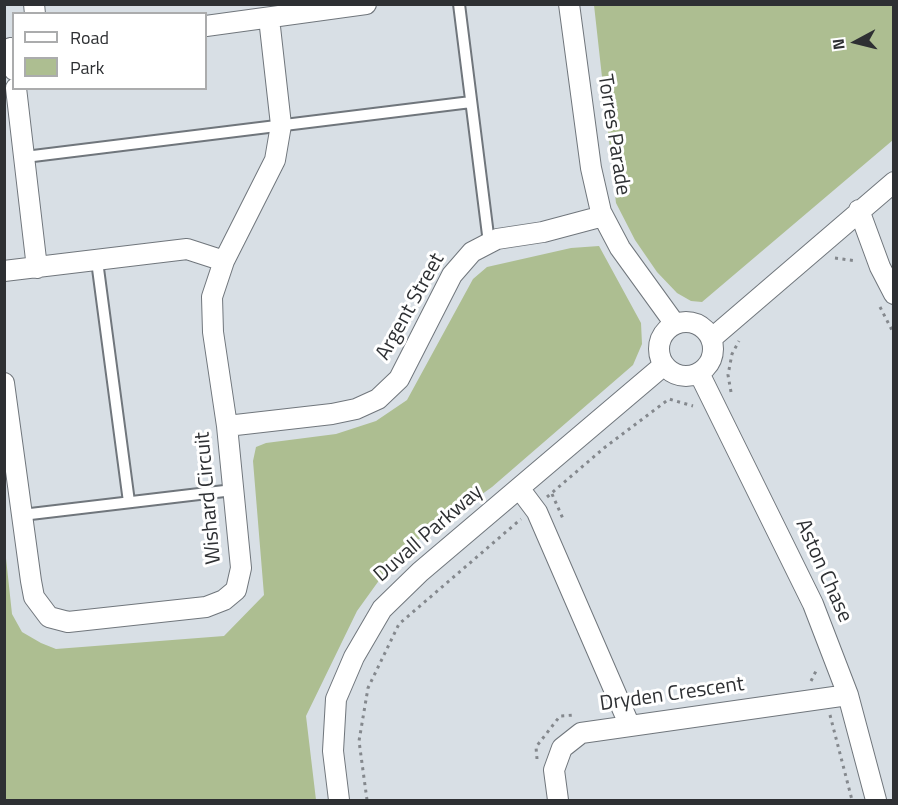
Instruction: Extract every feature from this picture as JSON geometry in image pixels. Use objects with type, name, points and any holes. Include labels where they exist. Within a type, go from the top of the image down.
[{"type":"street","name":"Torres Parade","points":[[569,4],[591,168],[603,216],[620,248],[675,324]]},
{"type":"street","points":[[207,26],[353,5]]},
{"type":"street","name":"Wishard Circuit","points":[[4,383],[34,597],[49,617],[68,622],[206,607],[224,600],[236,590],[241,567],[227,426],[213,332],[212,297],[224,261],[275,160],[281,125],[269,18]]},
{"type":"street","points":[[16,90],[37,268]]},
{"type":"street","points":[[711,339],[894,182]]},
{"type":"street","points":[[859,210],[880,267],[886,298]]},
{"type":"street","name":"Argent Street","points":[[227,426],[332,414],[356,409],[378,399],[399,379],[452,274],[472,252],[497,239],[543,232],[603,216]]},
{"type":"street","points":[[4,271],[188,249],[224,261]]},
{"type":"street","points":[[692,322],[708,332],[713,355],[708,366],[699,373],[680,375],[664,364],[659,342],[665,332],[675,324],[692,322]]},
{"type":"street","name":"Duvall Parkway","points":[[339,801],[333,751],[336,699],[354,657],[382,609],[420,572],[664,364]]},
{"type":"street","name":"Aston Chase","points":[[699,373],[789,550],[813,604],[848,695],[876,801]]},
{"type":"street","points":[[519,488],[534,508],[629,724]]},
{"type":"street","name":"Dryden Crescent","points":[[558,801],[554,770],[562,748],[581,733],[629,724],[848,695]]},
{"type":"lane","points":[[459,4],[489,243]]},
{"type":"lane","points":[[25,157],[471,102]]},
{"type":"lane","points":[[98,261],[129,502]]},
{"type":"lane","points":[[22,515],[233,490]]},
{"type":"path","points":[[832,257],[856,259],[862,270]]},
{"type":"path","points":[[886,298],[894,334]]},
{"type":"path","points":[[733,401],[728,375],[732,354],[740,338]]},
{"type":"path","points":[[367,801],[359,741],[368,688],[399,624],[604,448],[669,399],[690,404],[695,409]]},
{"type":"path","points":[[814,660],[852,801]]},
{"type":"green space","points":[[594,5],[893,5],[893,140],[702,302],[691,301],[677,293],[657,272],[635,240],[616,203]]},
{"type":"green space","points":[[599,246],[641,323],[642,344],[633,365],[492,487],[398,554],[357,611],[306,716],[316,800],[5,800],[5,549],[12,614],[22,632],[56,649],[224,636],[264,595],[253,461],[256,447],[266,443],[336,434],[376,421],[407,400],[473,279],[487,267],[571,248]]}]
